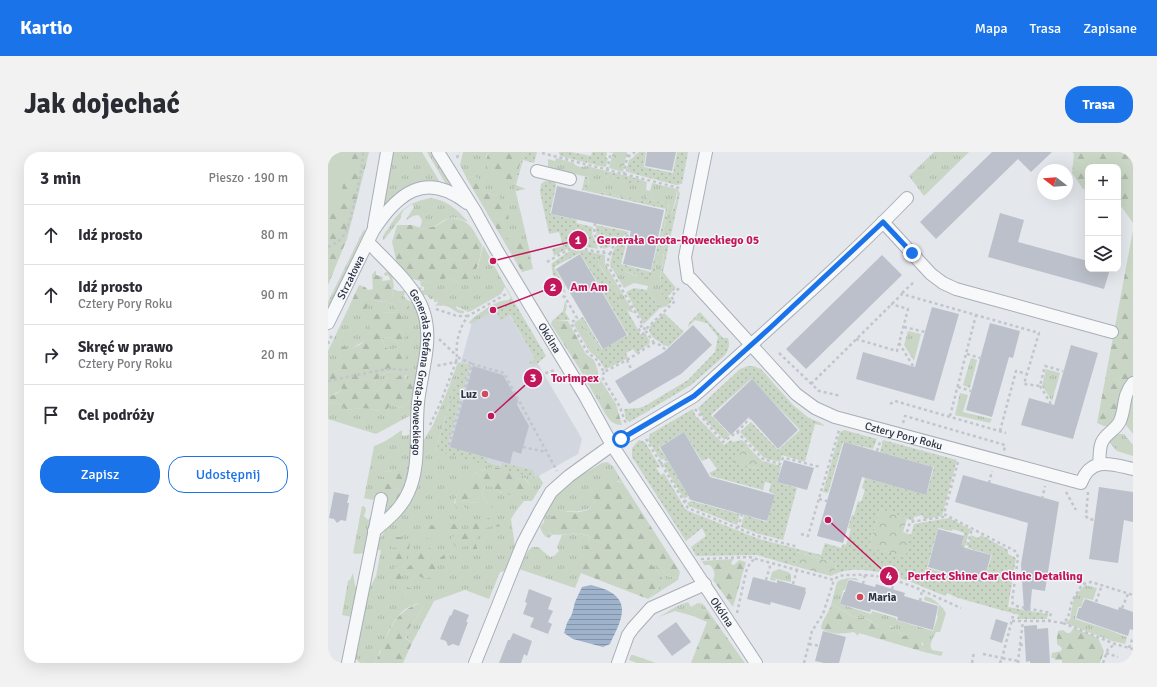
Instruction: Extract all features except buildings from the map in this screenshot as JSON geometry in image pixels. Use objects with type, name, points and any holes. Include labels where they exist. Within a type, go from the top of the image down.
[{"type":"street","points":[[370,236],[387,152]]},
{"type":"street","name":"Okólna","points":[[438,152],[475,211],[500,256],[585,396],[612,445],[756,663]]},
{"type":"street","points":[[688,278],[685,257],[706,152]]},
{"type":"street","points":[[537,171],[570,179]]},
{"type":"street","points":[[370,236],[394,203],[411,192],[423,188],[437,189],[454,194],[475,211]]},
{"type":"street","points":[[475,663],[530,529],[551,492],[569,476],[612,445],[694,396],[883,222],[907,198]]},
{"type":"street","points":[[883,222],[931,274],[943,283],[956,289],[1112,332]]},
{"type":"street","name":"Generała Stefana Grota-Roweckiego","points":[[370,236],[419,300],[423,309],[427,328],[426,356],[418,402],[416,462],[412,483],[404,502],[392,516],[374,531]]},
{"type":"street","name":"Strzałowa","points":[[328,323],[370,236]]},
{"type":"street","name":"Cztery Pory Roku","points":[[688,278],[691,279],[796,394],[822,412],[834,417],[1081,483],[1085,473],[1099,464]]},
{"type":"street","points":[[1133,383],[1124,400],[1121,418],[1117,426],[1102,442],[1099,464],[1109,463],[1133,468]]},
{"type":"street","points":[[348,663],[381,499]]},
{"type":"street","points":[[618,663],[628,636],[633,628],[651,608],[705,584]]},
{"type":"path","points":[[328,248],[337,243],[343,236],[346,229],[352,210],[363,161],[363,152]]},
{"type":"path","points":[[607,170],[611,152]]},
{"type":"path","points":[[624,174],[628,152]]},
{"type":"path","points":[[627,157],[635,152]]},
{"type":"path","points":[[542,153],[679,188]]},
{"type":"path","points":[[595,224],[594,234],[604,253]]},
{"type":"path","points":[[630,233],[613,247],[607,264],[654,343],[666,350]]},
{"type":"path","points":[[547,262],[573,247],[610,254]]},
{"type":"path","points":[[643,325],[638,328],[642,334],[675,300],[671,297],[688,278]]},
{"type":"path","points":[[811,384],[914,282]]},
{"type":"path","points":[[456,362],[458,339],[464,322],[468,316],[512,291]]},
{"type":"path","points":[[557,294],[565,297],[577,318],[571,323],[588,353],[596,359],[604,372]]},
{"type":"path","points":[[902,294],[1039,333],[1024,384],[1040,386]]},
{"type":"path","points":[[419,300],[426,306],[457,316],[468,316]]},
{"type":"path","points":[[856,339],[897,350],[908,309],[891,304]]},
{"type":"path","points":[[657,312],[660,315]]},
{"type":"path","points":[[950,416],[976,315]]},
{"type":"path","points":[[904,327],[925,332]]},
{"type":"path","points":[[427,328],[457,357],[472,364],[504,372],[558,474]]},
{"type":"path","points":[[633,422],[627,426],[620,407],[602,377],[604,372],[654,343]]},
{"type":"path","points":[[899,344],[913,366]]},
{"type":"path","points":[[779,353],[818,391],[841,396]]},
{"type":"path","points":[[967,354],[980,358]]},
{"type":"path","points":[[627,360],[632,371]]},
{"type":"path","points":[[449,445],[472,364]]},
{"type":"path","points":[[1051,404],[1040,386],[1045,366],[1063,371]]},
{"type":"path","points":[[530,383],[548,372],[558,370]]},
{"type":"path","points":[[1000,431],[1016,372],[1027,374]]},
{"type":"path","points":[[958,388],[971,390]]},
{"type":"path","points":[[890,404],[895,401],[1006,433]]},
{"type":"path","points":[[700,404],[694,409],[723,442],[737,432],[750,418]]},
{"type":"path","points":[[902,427],[905,416],[1005,445],[1003,454]]},
{"type":"path","points":[[801,534],[808,536],[838,431],[842,428]]},
{"type":"path","points":[[737,432],[763,459],[780,464],[784,458],[820,467]]},
{"type":"path","points":[[644,436],[683,502],[690,510],[757,536],[798,547]]},
{"type":"path","points":[[878,451],[881,437]]},
{"type":"path","points":[[523,447],[546,452]]},
{"type":"path","points":[[907,532],[910,522],[943,517],[959,458]]},
{"type":"path","points":[[660,464],[667,459]]},
{"type":"path","points":[[989,483],[993,467]]},
{"type":"path","points":[[1042,499],[1046,482]]},
{"type":"path","points":[[1062,486],[1076,510]]},
{"type":"path","points":[[1088,495],[1086,516],[1088,519],[1096,520]]},
{"type":"path","points":[[683,502],[690,498]]},
{"type":"path","points":[[819,499],[827,501]]},
{"type":"path","points":[[738,528],[742,514]]},
{"type":"path","points":[[944,514],[1015,551],[1018,558],[1012,601],[1013,604],[1016,606],[1051,613],[1049,621]]},
{"type":"path","points":[[966,550],[972,528]]},
{"type":"path","points":[[697,560],[742,557],[756,559],[834,580]]},
{"type":"path","points":[[736,618],[747,568],[752,561],[756,559]]},
{"type":"path","points":[[766,580],[771,562]]},
{"type":"path","points":[[793,584],[797,570]]},
{"type":"path","points":[[804,663],[812,631],[823,614],[834,580],[844,575],[865,575],[894,580],[961,608]]},
{"type":"path","points":[[863,584],[865,575]]},
{"type":"path","points":[[892,589],[894,580]]},
{"type":"path","points":[[1063,623],[1068,618],[1072,601],[1083,584],[1090,582],[1133,596]]},
{"type":"path","points":[[1096,602],[1102,585]]},
{"type":"path","points":[[920,601],[922,591]]},
{"type":"path","points":[[1122,608],[1128,594]]},
{"type":"path","points":[[1000,663],[1013,616]]},
{"type":"path","points":[[1012,621],[1049,621],[1063,623],[1114,644],[1133,649]]},
{"type":"path","points":[[983,654],[1018,662],[1023,621]]},
{"type":"path","points":[[1129,648],[1133,637]]},
{"type":"path","points":[[809,644],[820,646]]},
{"type":"path","points":[[1103,663],[1106,653],[1114,644]]},
{"type":"path","points":[[1020,646],[1025,646]]},
{"type":"path","points":[[972,663],[974,652]]},
{"type":"path","points":[[1106,653],[1118,657]]},
{"type":"shaded area","points":[[504,306],[582,439],[578,454],[535,478],[436,451],[473,319]]},
{"type":"green space","points":[[328,152],[369,152],[347,239],[328,285]]},
{"type":"green space","points":[[328,152],[352,152],[336,211],[328,209]]},
{"type":"green space","points":[[392,152],[422,152],[441,184],[411,186],[397,193],[381,209]]},
{"type":"green space","points":[[427,152],[432,152],[453,187],[447,186]]},
{"type":"green space","points":[[463,152],[489,152],[486,156],[507,184],[514,184],[532,261],[523,246],[505,239],[498,196],[486,193],[474,176],[467,179],[460,165]]},
{"type":"green space","points":[[489,152],[524,152],[514,184],[500,183],[495,180],[490,173],[487,164],[487,156]]},
{"type":"green space","points":[[524,152],[537,152],[534,163],[523,160],[516,185],[526,189],[515,191],[514,184]]},
{"type":"green space","points":[[559,152],[571,152],[591,156],[592,152],[607,152],[606,158],[608,158],[606,166],[604,167],[560,156]]},
{"type":"green space","points":[[613,152],[627,152],[623,172],[609,168]]},
{"type":"green space","points":[[639,152],[646,152],[644,167],[673,173],[677,152],[688,152],[682,184],[676,185],[627,172],[629,160]]},
{"type":"green space","points":[[934,152],[969,152],[924,196],[909,176]]},
{"type":"green space","points":[[1072,152],[1133,152],[1133,223],[1121,206],[1121,164],[1085,164],[1085,189],[1083,189],[1073,174],[1074,154]]},
{"type":"green space","points":[[556,158],[574,163],[580,167],[587,166],[602,170],[608,177],[625,182],[639,182],[639,179],[647,182],[646,190],[650,191],[652,183],[677,189],[676,198],[668,225],[660,279],[668,306],[660,308],[647,290],[648,286],[634,283],[624,288],[610,265],[614,265],[617,268],[639,278],[654,275],[669,204],[654,201],[650,195],[646,195],[649,202],[647,202],[603,192],[592,192],[587,189],[589,180],[588,177],[551,169],[548,166],[548,159],[555,161]]},
{"type":"green space","points":[[602,170],[639,179],[639,182],[632,184],[608,177]]},
{"type":"green space","points":[[474,176],[483,183],[486,193],[498,196],[505,205],[510,229],[505,238],[519,242],[525,248],[530,257],[533,269],[522,272],[467,179]]},
{"type":"green space","points":[[585,176],[589,178],[587,189],[592,192],[603,192],[649,202],[646,195],[650,195],[654,201],[669,203],[654,275],[642,279],[639,278],[634,274],[619,270],[614,265],[610,265],[611,259],[615,248],[628,237],[621,264],[651,272],[666,209],[582,190]]},
{"type":"green space","points":[[545,181],[555,182],[556,186],[550,214],[577,220],[576,223],[593,227],[592,234],[598,249],[574,245],[554,256],[552,249],[563,246],[559,232],[549,234],[540,192],[541,184]]},
{"type":"green space","points":[[677,189],[680,193],[663,272],[676,288],[668,296],[672,301],[668,305],[660,286],[660,280],[666,228],[676,203]]},
{"type":"green space","points":[[432,198],[443,201],[468,222],[458,218],[451,218],[445,219],[429,229],[420,228],[422,221],[418,215],[406,220],[414,207],[412,204],[406,208],[411,204],[417,201]]},
{"type":"green space","points":[[406,208],[403,211],[401,218],[383,240],[385,232],[396,217]]},
{"type":"green space","points":[[449,218],[462,220],[470,226],[482,245],[479,263],[474,273],[471,277],[459,283],[447,277],[440,282],[429,283],[412,279],[397,264],[392,242],[397,225],[412,225],[424,229],[436,226]]},
{"type":"green space","points":[[596,225],[629,232],[604,249],[597,238]]},
{"type":"green space","points":[[366,229],[328,308],[328,302],[363,231]]},
{"type":"green space","points":[[1133,230],[1133,411],[1130,408],[1108,426],[1104,426],[1097,423]]},
{"type":"green space","points":[[483,245],[513,300],[495,311],[493,308],[490,310],[490,313],[471,324],[469,323],[471,320],[484,310],[494,304],[511,298],[505,287],[501,294],[471,311],[468,312],[456,306],[457,309],[464,311],[464,313],[459,313],[444,306],[435,306],[438,301],[434,302],[434,299],[430,299],[427,295],[422,297],[418,290],[420,287],[422,288],[420,291],[424,290],[424,287],[421,286],[420,281],[429,283],[447,277],[459,283],[478,268]]},
{"type":"green space","points":[[574,248],[596,253],[598,263],[615,288],[622,304],[641,335],[645,333],[650,341],[649,344],[636,353],[633,349],[626,353],[628,358],[606,369],[598,358],[594,339],[583,326],[580,319],[583,317],[602,349],[628,335],[580,253],[554,267],[565,286],[564,288],[566,293],[560,288],[555,280],[552,271],[552,263]]},
{"type":"green space","points":[[596,253],[605,255],[605,264],[634,313],[625,310],[615,288],[598,263]]},
{"type":"green space","points":[[375,271],[376,275],[383,277],[382,281],[390,280],[388,275],[385,276],[384,273],[387,272],[392,274],[394,287],[392,291],[393,297],[406,301],[409,307],[401,318],[407,330],[402,342],[397,342],[388,337],[382,338],[386,348],[392,350],[401,346],[406,351],[403,364],[399,372],[394,371],[383,374],[372,387],[372,390],[376,391],[381,387],[388,377],[393,376],[397,378],[402,373],[406,373],[405,380],[407,383],[411,382],[418,384],[415,394],[402,408],[390,406],[385,411],[361,408],[347,410],[336,403],[328,403],[328,396],[340,391],[342,388],[342,383],[335,385],[328,381],[328,373],[342,368],[343,357],[339,354],[340,349],[344,346],[349,349],[360,345],[372,332],[369,326],[372,316],[382,312],[397,312],[395,306],[386,301],[378,302],[372,298],[370,304],[362,312],[353,312],[348,309],[359,285],[368,290],[373,289],[372,275]]},
{"type":"green space","points":[[634,288],[647,290],[660,308],[644,324],[626,292]]},
{"type":"green space","points":[[393,289],[405,291],[404,296],[411,302],[411,298],[414,298],[424,328],[418,384],[407,383],[405,380],[407,375],[397,378],[388,377],[376,391],[372,390],[372,387],[383,374],[394,371],[399,372],[404,363],[401,346],[392,350],[386,348],[382,338],[388,337],[397,342],[401,318],[400,300],[393,297]]},
{"type":"green space","points":[[372,298],[378,302],[386,301],[395,306],[397,312],[382,312],[367,338],[350,350],[344,359],[342,368],[334,372],[342,383],[342,388],[338,392],[328,396],[328,351],[348,309],[353,312]]},
{"type":"green space","points":[[513,300],[546,356],[537,364],[529,364],[535,359],[510,315],[500,320],[496,310]]},
{"type":"green space","points":[[565,301],[567,306],[565,312],[570,320],[552,321],[563,311]]},
{"type":"green space","points":[[700,312],[723,338],[728,338],[729,347],[725,355],[691,385],[651,409],[650,408],[650,410],[629,422],[626,419],[624,409],[645,406],[688,380],[715,352],[718,337],[707,323],[695,320],[688,327],[689,323]]},
{"type":"green space","points":[[664,313],[684,332],[668,347],[666,345],[664,346],[654,338],[649,331],[650,326]]},
{"type":"green space","points":[[580,319],[583,326],[594,339],[598,358],[590,352],[574,325],[575,322]]},
{"type":"green space","points":[[552,321],[568,321],[586,354],[594,360],[598,371],[598,376],[589,380],[584,370],[579,368],[551,324]]},
{"type":"green space","points":[[908,331],[921,334],[914,361],[904,345]]},
{"type":"green space","points":[[971,358],[977,360],[970,388],[963,385]]},
{"type":"green space","points":[[458,362],[461,363],[436,450],[496,467],[480,471],[471,476],[461,488],[454,503],[468,510],[462,506],[462,503],[466,500],[492,508],[485,501],[483,495],[483,489],[485,486],[491,486],[501,493],[530,485],[525,478],[518,480],[514,472],[535,478],[538,475],[543,483],[532,501],[524,501],[511,519],[515,547],[514,553],[506,571],[500,572],[489,599],[465,590],[434,601],[412,643],[405,637],[407,631],[424,607],[418,603],[409,607],[404,610],[394,621],[375,662],[360,663],[354,657],[368,591],[376,576],[381,550],[376,550],[377,543],[391,521],[418,449],[433,425]]},
{"type":"green space","points":[[461,363],[470,365],[447,446],[488,458],[486,462],[501,467],[502,463],[533,470],[535,478],[436,451]]},
{"type":"green space","points":[[748,366],[761,369],[793,405],[809,418],[825,426],[815,424],[805,462],[782,455],[780,462],[764,458],[740,432],[751,422],[778,450],[800,430],[751,379],[711,415],[730,435],[724,440],[702,416],[698,408],[740,369]]},
{"type":"green space","points":[[579,368],[584,370],[589,380],[598,376],[607,390],[601,394],[598,401]]},
{"type":"green space","points":[[1046,369],[1060,373],[1052,401],[1042,386]]},
{"type":"green space","points":[[607,390],[616,404],[622,425],[617,425],[610,420],[598,401],[601,394]]},
{"type":"green space","points":[[960,393],[968,395],[963,412],[992,419],[990,423],[955,415]]},
{"type":"green space","points":[[415,394],[413,414],[376,434],[328,419],[328,403],[336,403],[347,410],[361,408],[385,411],[389,406],[402,408]]},
{"type":"green space","points":[[1130,408],[1133,411],[1133,434],[1125,424]]},
{"type":"green space","points":[[693,409],[696,417],[724,445],[731,440],[733,442],[742,440],[750,447],[747,446],[732,462],[759,469],[762,461],[781,466],[777,482],[797,488],[783,540],[759,534],[741,527],[744,515],[767,522],[775,494],[769,492],[771,483],[765,482],[763,490],[711,476],[709,473],[717,469],[709,458],[702,461],[684,432],[659,447],[666,458],[661,460],[648,440],[650,434]]},
{"type":"green space","points":[[402,430],[402,435],[404,436],[410,434],[409,430],[413,430],[412,467],[393,472],[384,471],[390,478],[393,479],[394,483],[389,484],[378,498],[374,497],[373,500],[364,498],[374,446]]},
{"type":"green space","points":[[844,430],[877,439],[873,449],[843,442],[828,493],[823,492],[840,432]]},
{"type":"green space","points":[[1119,434],[1124,434],[1133,445],[1133,456],[1117,451],[1109,442]]},
{"type":"green space","points":[[639,440],[645,442],[660,467],[656,468],[661,475],[664,473],[686,510],[759,539],[821,555],[825,543],[841,548],[843,544],[846,545],[851,529],[848,528],[852,515],[854,515],[858,501],[861,502],[865,490],[862,488],[865,478],[926,495],[934,467],[880,452],[883,440],[957,460],[942,516],[924,519],[922,515],[914,517],[914,521],[880,509],[869,547],[905,557],[914,524],[949,518],[970,529],[964,550],[961,548],[964,533],[953,529],[952,531],[938,528],[927,568],[983,583],[992,555],[968,548],[971,535],[978,538],[981,535],[1008,550],[1008,554],[1016,558],[1008,607],[1048,614],[1047,619],[1017,619],[1019,615],[958,598],[947,593],[945,596],[905,580],[875,571],[846,571],[833,575],[837,563],[797,552],[794,566],[757,555],[696,556],[691,547],[706,536],[702,528],[686,541],[632,457],[632,448]]},
{"type":"green space","points":[[747,446],[762,461],[760,469],[731,462]]},
{"type":"green space","points":[[668,461],[689,496],[684,499],[663,464]]},
{"type":"green space","points":[[607,462],[613,466],[623,483],[618,481],[595,493],[594,505],[588,509],[566,511],[549,533],[553,534],[549,538],[544,535],[540,527],[544,522],[544,515],[552,501],[572,481],[602,463]]},
{"type":"green space","points":[[399,465],[412,467],[408,483],[400,488],[396,488],[403,495],[394,501],[386,501],[374,494],[375,487],[380,482],[389,484],[393,483],[393,479],[380,476],[379,472],[395,471]]},
{"type":"green space","points":[[496,467],[514,472],[518,480],[524,478],[530,485],[528,492],[514,495],[503,494],[491,487],[485,486],[483,489],[483,495],[485,501],[492,508],[492,512],[483,510],[479,503],[469,502],[466,500],[462,503],[462,506],[468,510],[468,512],[456,508],[456,497],[466,481],[475,473]]},
{"type":"green space","points":[[610,480],[623,483],[680,572],[675,578],[668,576],[650,559],[649,562],[660,574],[663,582],[648,599],[573,570],[591,537],[579,533],[557,535],[552,534],[545,529],[554,515],[559,512],[580,512],[587,510],[594,505],[598,483]]},
{"type":"green space","points":[[411,481],[387,516],[383,514],[385,500],[398,491],[396,487]]},
{"type":"green space","points":[[691,501],[740,514],[737,525],[689,506],[687,503]]},
{"type":"green space","points":[[362,506],[365,507],[366,510],[364,516],[368,520],[373,514],[365,553],[357,554],[353,553]]},
{"type":"green space","points":[[880,509],[898,514],[897,516],[907,519],[903,532],[912,535],[905,557],[869,547]]},
{"type":"green space","points":[[489,518],[491,519],[491,523],[495,525],[506,524],[504,526],[485,528],[476,540],[476,551],[473,551],[468,546],[457,548],[450,540],[456,535],[454,531],[445,531],[431,539],[426,538],[423,533],[424,527],[431,525],[435,526],[439,522],[446,520],[460,527],[462,531],[468,532],[471,530],[474,521],[483,523]]},
{"type":"green space","points":[[579,533],[591,537],[574,570],[581,573],[575,588],[519,569],[528,551],[532,547],[538,547],[550,557],[554,556],[559,551],[557,547],[562,535]]},
{"type":"green space","points":[[401,537],[410,543],[409,549],[403,552],[407,555],[407,562],[402,564],[394,562],[393,558],[391,557],[390,552],[398,550],[397,547],[393,548],[390,545],[391,539]]},
{"type":"green space","points":[[425,548],[430,548],[434,555],[433,558],[427,560],[427,563],[433,564],[446,553],[449,555],[436,565],[439,578],[435,581],[429,577],[425,579],[419,576],[418,571],[413,570],[402,576],[401,581],[408,582],[408,588],[413,589],[415,594],[407,602],[403,600],[398,583],[391,581],[388,578],[388,574],[392,572],[395,567],[398,567],[398,571],[400,573],[412,564],[421,551]]},
{"type":"green space","points":[[796,552],[837,563],[833,575],[831,576],[794,566]]},
{"type":"green space","points":[[650,559],[668,576],[675,578],[680,572],[678,580],[648,599],[660,586],[660,574],[649,562]]},
{"type":"green space","points":[[733,559],[731,564],[734,565],[739,560],[746,562],[733,607],[713,580],[714,574],[710,565],[704,565],[702,561]]},
{"type":"green space","points":[[779,569],[791,574],[791,582],[776,579],[775,581],[770,580],[772,572]]},
{"type":"green space","points":[[353,573],[355,586],[358,587],[352,617],[342,615],[348,581]]},
{"type":"green space","points":[[848,578],[856,578],[859,581],[848,580],[845,590],[843,590],[840,604],[871,614],[872,611],[933,631],[938,616],[939,605],[924,600],[925,596],[932,599],[942,607],[946,613],[940,632],[936,632],[931,645],[932,650],[943,652],[941,656],[924,652],[923,643],[904,636],[891,626],[878,626],[870,620],[860,617],[854,618],[833,604],[831,605],[837,582]]},
{"type":"green space","points":[[1085,585],[1097,588],[1093,600],[1084,598],[1081,607],[1078,607],[1075,619],[1127,637],[1125,644],[1112,641],[1065,623],[1070,619],[1074,597]]},
{"type":"green space","points":[[688,602],[691,607],[698,603],[703,604],[708,611],[697,609],[693,616],[675,611],[659,617],[677,606]]},
{"type":"green space","points":[[419,603],[424,607],[407,631],[405,638],[412,643],[403,663],[373,663],[381,651],[377,646],[380,641],[386,638],[398,617]]},
{"type":"green space","points":[[833,604],[854,618],[867,619],[878,626],[889,626],[904,636],[915,636],[922,644],[924,652],[859,633],[858,636],[854,632],[836,633],[824,630],[821,626],[831,605]]},
{"type":"green space","points":[[697,609],[708,611],[745,663],[691,663],[707,622],[693,616]]},
{"type":"green space","points":[[1074,628],[1098,638],[1104,651],[1100,663],[1062,663],[1062,660],[1055,660],[1054,658],[1051,658],[1052,653],[1061,651],[1062,648],[1057,644],[1058,631],[1063,630],[1070,633]]},
{"type":"green space","points":[[631,655],[656,663],[637,663],[629,660]]},
{"type":"water","points":[[591,585],[605,589],[612,593],[618,598],[621,604],[622,611],[619,624],[610,644],[603,647],[573,639],[564,633],[582,587]]},
{"type":"place","name":"Generała Grota-Roweckiego 05","points":[[493,261]]},
{"type":"place","name":"Am Am","points":[[493,310]]},
{"type":"place","name":"Luz","points":[[485,394]]},
{"type":"place","name":"Torimpex","points":[[491,416]]},
{"type":"place","name":"Perfect Shine Car Clinic Detailing","points":[[828,520]]},
{"type":"place","name":"Maria","points":[[860,597]]},
{"type":"route","points":[[621,439],[694,396],[771,327],[883,222],[912,253]]}]
